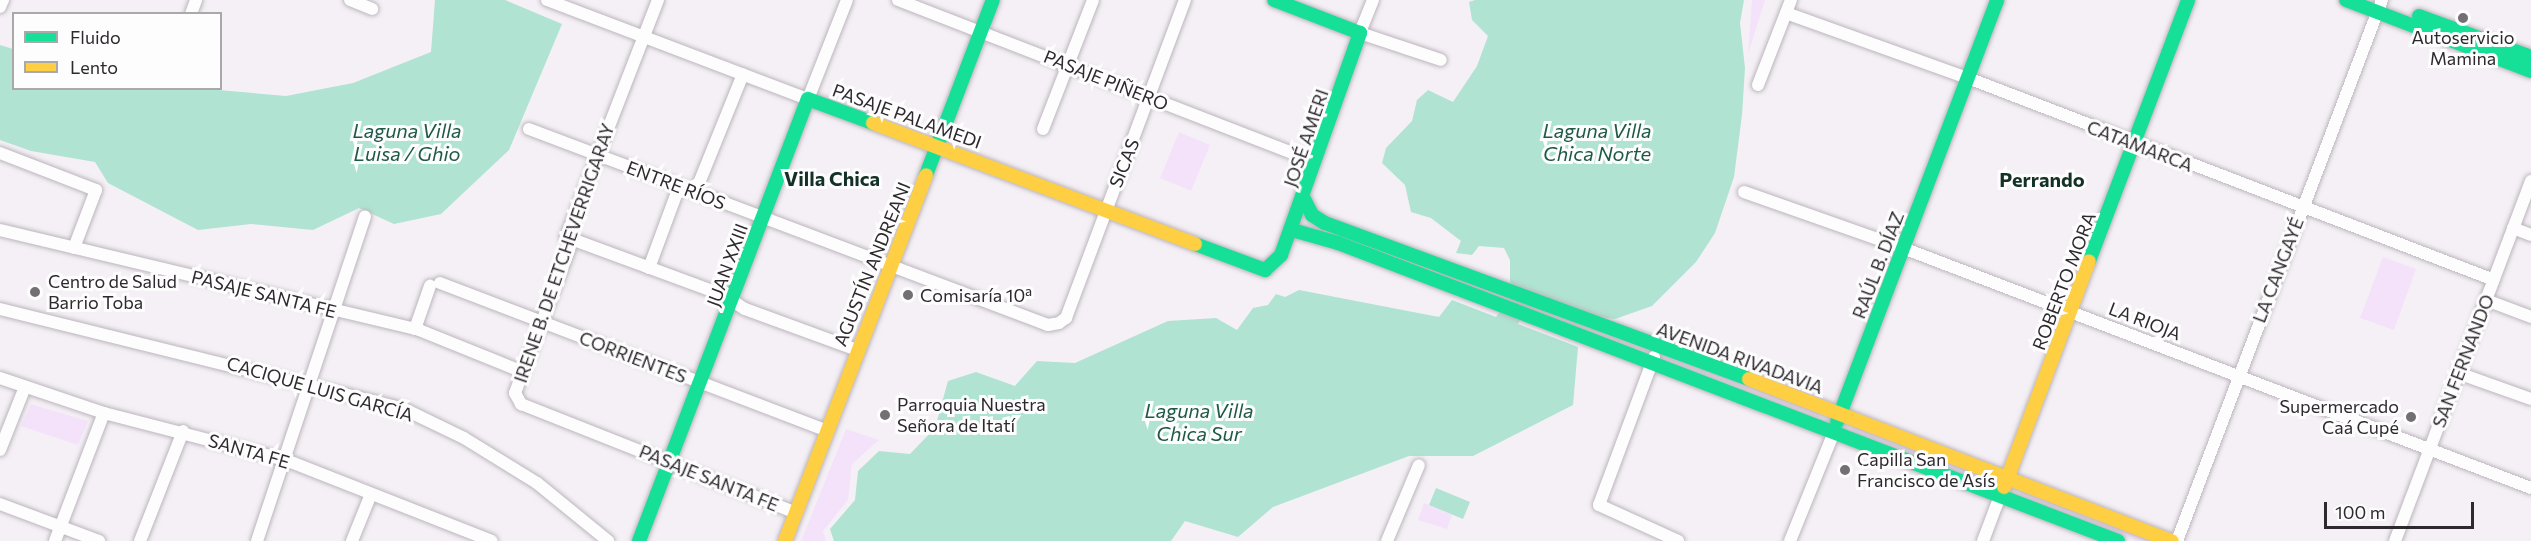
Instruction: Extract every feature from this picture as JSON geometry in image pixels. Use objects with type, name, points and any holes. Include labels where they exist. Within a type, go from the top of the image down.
[{"type":"street","points":[[0,6],[3,0]]},
{"type":"street","points":[[350,0],[372,9]]},
{"type":"street","name":"PASAJE PALAMEDI","points":[[547,0],[938,147],[1253,269]]},
{"type":"street","name":"IRENE B. DE ETCHEVERRIGARAY","points":[[521,404],[514,393],[569,250],[566,237],[658,0]]},
{"type":"street","name":"JUAN XXIII","points":[[639,541],[734,301],[763,218],[847,0]]},
{"type":"street","name":"PASAJE PIÑERO","points":[[898,0],[1071,65],[1314,161]]},
{"type":"street","name":"AGUSTÍN ANDREANI","points":[[785,541],[857,350],[893,266],[993,0]]},
{"type":"street","points":[[1043,129],[1071,65],[1093,0]]},
{"type":"street","name":"SICAS","points":[[1059,323],[1065,318],[1185,0]]},
{"type":"street","points":[[1274,0],[1360,33],[1441,60]]},
{"type":"street","name":"JOSÉ AMERI","points":[[1253,269],[1265,270],[1274,264],[1292,230],[1304,199],[1314,161],[1359,46],[1360,33],[1373,0]]},
{"type":"street","points":[[1758,85],[1791,0]]},
{"type":"street","name":"RAÚL B. DÍAZ","points":[[1790,541],[1834,432],[1997,0]]},
{"type":"street","name":"ROBERTO MORA","points":[[1983,541],[2072,312],[2188,0]]},
{"type":"street","points":[[2346,0],[2378,3],[2531,57]]},
{"type":"street","points":[[2378,3],[2531,71]]},
{"type":"street","name":"LA CANGAYÉ","points":[[2178,541],[2378,3]]},
{"type":"street","name":"CATAMARCA","points":[[1786,13],[1968,78],[2135,145],[2494,280]]},
{"type":"street","points":[[695,193],[743,74]]},
{"type":"street","name":"ENTRE RÍOS","points":[[529,129],[1048,325],[1059,323]]},
{"type":"street","points":[[0,153],[96,190],[74,248]]},
{"type":"street","name":"SAN FERNANDO","points":[[2395,541],[2531,182]]},
{"type":"street","points":[[650,268],[679,187]]},
{"type":"street","name":"LA RIOJA","points":[[1744,192],[1903,248],[2531,488]]},
{"type":"street","name":"AVENIDA RIVADAVIA","points":[[1304,199],[1312,215],[1325,222],[1505,290],[1533,310],[1652,362],[2118,541]]},
{"type":"street","points":[[257,541],[303,409],[365,217]]},
{"type":"street","points":[[2513,228],[2531,235]]},
{"type":"street","name":"PASAJE SANTA FE","points":[[0,230],[415,329],[523,372]]},
{"type":"street","name":"AVENIDA RIVADAVIA","points":[[1292,230],[1338,243],[1494,302],[1533,310],[1658,347],[1841,413],[2172,541]]},
{"type":"street","points":[[566,237],[734,301],[745,309],[857,350]]},
{"type":"street","name":"CORRIENTES","points":[[415,329],[435,284],[543,322],[827,431]]},
{"type":"street","points":[[2486,300],[2531,316]]},
{"type":"street","name":"CACIQUE LUIS GARCÍA","points":[[0,309],[311,383],[404,409],[464,438],[537,483],[608,541]]},
{"type":"street","points":[[1658,347],[1599,505],[1678,541]]},
{"type":"street","points":[[2458,373],[2531,399]]},
{"type":"street","name":"SANTA FE","points":[[0,378],[104,413],[183,431],[286,460],[473,537],[492,541]]},
{"type":"street","points":[[0,450],[26,387]]},
{"type":"street","name":"PASAJE SANTA FE","points":[[521,404],[796,513]]},
{"type":"street","points":[[55,541],[104,413]]},
{"type":"street","points":[[140,541],[183,431]]},
{"type":"street","points":[[1387,541],[1419,465]]},
{"type":"street","points":[[352,541],[371,494]]},
{"type":"street","points":[[0,504],[99,541]]},
{"type":"shaded area","points":[[1752,0],[1765,0],[1748,54]]},
{"type":"shaded area","points":[[1179,132],[1210,145],[1191,191],[1160,178]]},
{"type":"shaded area","points":[[2383,257],[2416,269],[2394,330],[2360,318]]},
{"type":"shaded area","points":[[1661,320],[1672,324],[1664,346],[1653,343]]},
{"type":"shaded area","points":[[1671,356],[1821,413],[1819,418],[1668,360]]},
{"type":"shaded area","points":[[31,404],[88,421],[78,445],[21,426]]},
{"type":"shaded area","points":[[1854,426],[1990,479],[1988,484],[1851,431]]},
{"type":"shaded area","points":[[846,429],[879,440],[852,464],[848,500],[823,531],[826,541],[801,541]]},
{"type":"shaded area","points":[[2022,491],[2152,541],[2136,541],[2019,497]]},
{"type":"shaded area","points":[[1424,503],[1452,515],[1447,529],[1418,520]]},
{"type":"water","name":"Laguna Villa Luisa / Ghio","points":[[435,0],[505,0],[562,24],[509,150],[441,214],[394,224],[359,208],[313,230],[251,224],[198,230],[108,183],[95,162],[31,151],[0,140],[0,45],[12,49],[12,90],[218,90],[286,96],[353,83],[431,52]]},
{"type":"water","points":[[1475,0],[1744,0],[1740,23],[1745,68],[1734,177],[1715,233],[1696,262],[1652,306],[1615,319],[1576,314],[1535,297],[1518,324],[1578,347],[1573,405],[1473,456],[1409,456],[1273,507],[1238,537],[1185,521],[1171,541],[834,541],[830,529],[855,500],[858,471],[879,451],[910,454],[935,428],[948,381],[976,372],[1015,386],[1037,361],[1075,363],[1168,321],[1216,318],[1237,330],[1253,308],[1268,305],[1276,294],[1285,297],[1299,290],[1439,317],[1452,300],[1496,317],[1516,289],[1510,282],[1510,260],[1504,248],[1479,246],[1472,255],[1456,253],[1461,241],[1431,218],[1411,212],[1405,185],[1382,163],[1386,148],[1412,121],[1417,100],[1428,90],[1453,102],[1477,66],[1488,36],[1472,20],[1469,2]]},
{"type":"water","points":[[1436,488],[1470,502],[1463,519],[1429,505]]},
{"type":"traffic: fast","points":[[926,175],[993,0]]},
{"type":"traffic: fast","points":[[1195,244],[1265,270],[1281,255],[1360,33],[1274,0]]},
{"type":"traffic: fast","points":[[1837,422],[1997,0]]},
{"type":"traffic: fast","points":[[2089,261],[2188,0]]},
{"type":"traffic: fast","points":[[2346,0],[2531,71]]},
{"type":"traffic: fast","points":[[2419,16],[2531,57]]},
{"type":"traffic: fast","points":[[639,541],[808,99],[873,123]]},
{"type":"traffic: fast","points":[[1304,199],[1312,215],[1325,223],[1749,379]]},
{"type":"traffic: fast","points":[[1292,230],[1338,243],[2118,541]]},
{"type":"traffic: slow","points":[[873,123],[1195,244]]},
{"type":"traffic: slow","points":[[785,541],[926,175]]},
{"type":"traffic: slow","points":[[2004,487],[2089,261]]},
{"type":"traffic: slow","points":[[1749,379],[2172,541]]},
{"type":"place","name":"Autoservicio Mamina","points":[[2463,18]]},
{"type":"place","name":"Centro de Salud Barrio Toba","points":[[35,292]]},
{"type":"place","name":"Comisaría 10ª","points":[[908,295]]},
{"type":"place","name":"Parroquia Nuestra Señora de Itatí","points":[[885,415]]},
{"type":"place","name":"Supermercado Caá Cupé","points":[[2411,417]]},
{"type":"place","name":"Capilla San Francisco de Asís","points":[[1845,470]]},
{"type":"district","name":"Villa Chica","points":[[832,178]]},
{"type":"district","name":"Perrando","points":[[2042,179]]},
{"type":"water label","name":"Laguna Villa Chica Norte","points":[[1597,142]]},
{"type":"water label","name":"Laguna Villa Chica Sur","points":[[1199,422]]}]
